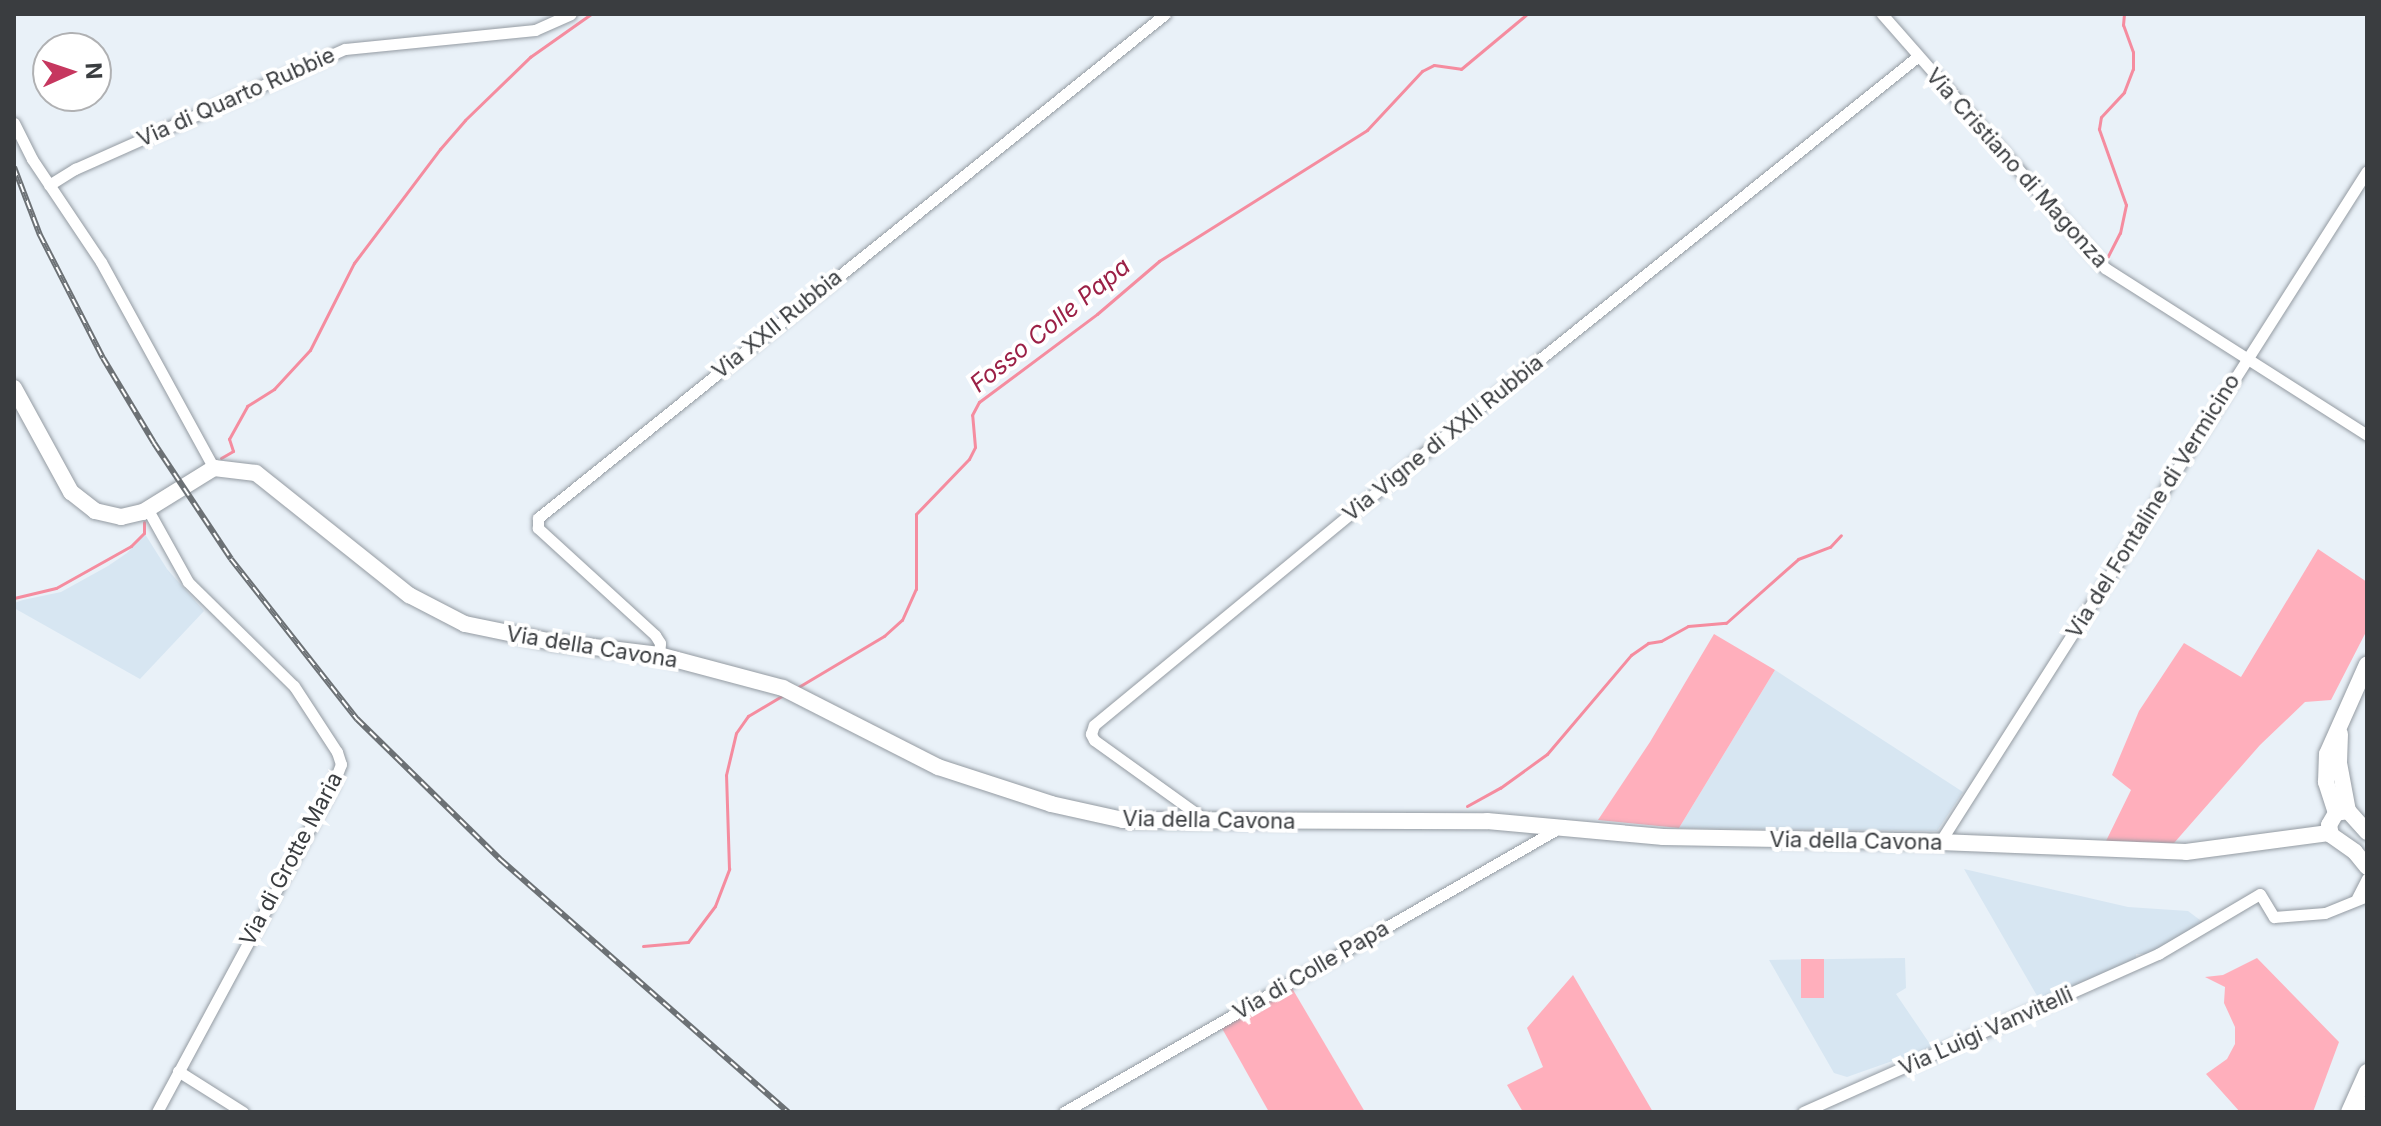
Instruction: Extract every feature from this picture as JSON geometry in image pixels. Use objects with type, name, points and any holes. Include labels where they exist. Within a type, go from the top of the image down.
[{"type":"main road","points":[[14,388],[47,453],[81,503],[116,516],[148,510],[214,468]]},
{"type":"main road","name":"Via della Cavona","points":[[214,468],[256,473],[409,595],[465,624],[541,640],[659,655],[790,691],[938,767],[1051,804],[1123,820],[1487,821],[1663,837],[1940,842],[2186,852],[2329,833]]},
{"type":"main road","points":[[2367,664],[2331,740],[2325,767],[2342,812],[2367,832]]},
{"type":"main road","points":[[2342,812],[2329,825],[2329,833],[2355,852],[2367,867]]},
{"type":"main road","points":[[2349,1112],[2367,1072]]},
{"type":"main road","points":[[2363,1112],[2367,1104]]},
{"type":"street","name":"Via di Quarto Rubbie","points":[[49,185],[75,169],[345,49],[535,30],[571,14]]},
{"type":"street","name":"Via XXII Rubbia","points":[[659,655],[660,643],[655,635],[538,528],[538,518],[1165,14]]},
{"type":"street","name":"Via Cristiano di Magonza","points":[[1882,14],[2105,268],[2367,435]]},
{"type":"street","name":"Via Vigne di XXII Rubbia","points":[[1208,822],[1094,740],[1091,734],[1094,725],[1449,432],[1917,57]]},
{"type":"street","points":[[14,123],[49,185],[101,262],[214,468]]},
{"type":"street","name":"Via del Fontaline di Vermicino","points":[[1940,842],[2367,171]]},
{"type":"street","name":"Via di Grotte Maria","points":[[148,510],[188,582],[294,686],[331,742],[341,764],[333,785],[157,1112]]},
{"type":"street","name":"Via di Colle Papa","points":[[1064,1112],[1559,828]]},
{"type":"street","points":[[2362,897],[2367,878]]},
{"type":"street","name":"Via Luigi Vanvitelli","points":[[1803,1112],[2168,949],[2260,894],[2274,917],[2325,913],[2362,897]]},
{"type":"street","points":[[178,1071],[243,1112]]},
{"type":"shaded area","points":[[145,534],[167,569],[204,611],[140,679],[14,608],[14,603],[61,592],[108,566],[127,553]]},
{"type":"shaded area","points":[[2318,549],[2367,582],[2367,630],[2331,700],[2305,702],[2260,745],[2174,843],[2106,841],[2131,790],[2112,775],[2139,711],[2184,643],[2241,677]]},
{"type":"shaded area","points":[[1714,634],[1775,670],[1679,828],[1598,820],[1650,742]]},
{"type":"shaded area","points":[[1775,670],[1963,792],[1937,831],[1679,828]]},
{"type":"shaded area","points":[[1964,869],[2128,907],[2188,911],[2204,923],[2152,954],[2136,954],[2136,960],[2040,1001]]},
{"type":"shaded area","points":[[1905,958],[1906,988],[1896,994],[1932,1047],[1847,1077],[1834,1073],[1769,960]]},
{"type":"shaded area","points":[[2257,958],[2339,1042],[2313,1112],[2240,1112],[2206,1074],[2227,1059],[2235,1044],[2235,1027],[2224,1003],[2225,987],[2205,977],[2223,975]]},
{"type":"shaded area","points":[[1801,959],[1824,959],[1824,998],[1801,998]]},
{"type":"shaded area","points":[[1573,975],[1653,1112],[1523,1112],[1507,1085],[1543,1067],[1527,1028]]},
{"type":"shaded area","points":[[1289,983],[1365,1112],[1269,1112],[1219,1023]]},
{"type":"waterway","points":[[221,458],[233,451],[229,439],[247,406],[274,389],[310,350],[354,263],[440,149],[465,120],[530,57],[591,14]]},
{"type":"waterway","name":"Fosso Colle Papa","points":[[795,689],[884,636],[902,620],[916,589],[916,514],[969,459],[975,447],[972,415],[979,402],[1097,314],[1159,261],[1367,130],[1422,71],[1434,65],[1461,69],[1527,14]]},
{"type":"waterway","points":[[2107,258],[2120,233],[2126,205],[2099,129],[2101,117],[2124,92],[2133,69],[2133,52],[2123,25],[2124,14]]},
{"type":"waterway","points":[[14,598],[56,588],[131,546],[144,533],[144,522]]},
{"type":"waterway","points":[[1467,806],[1500,788],[1547,754],[1631,655],[1648,643],[1661,641],[1688,626],[1726,623],[1798,559],[1830,547],[1841,535]]},
{"type":"waterway","name":"Fosso Colle Papa","points":[[643,946],[688,942],[715,906],[729,869],[726,775],[736,733],[748,716],[785,694]]},
{"type":"railway","points":[[14,167],[40,235],[103,358],[154,443],[231,559],[357,719],[501,860],[788,1112]]}]
